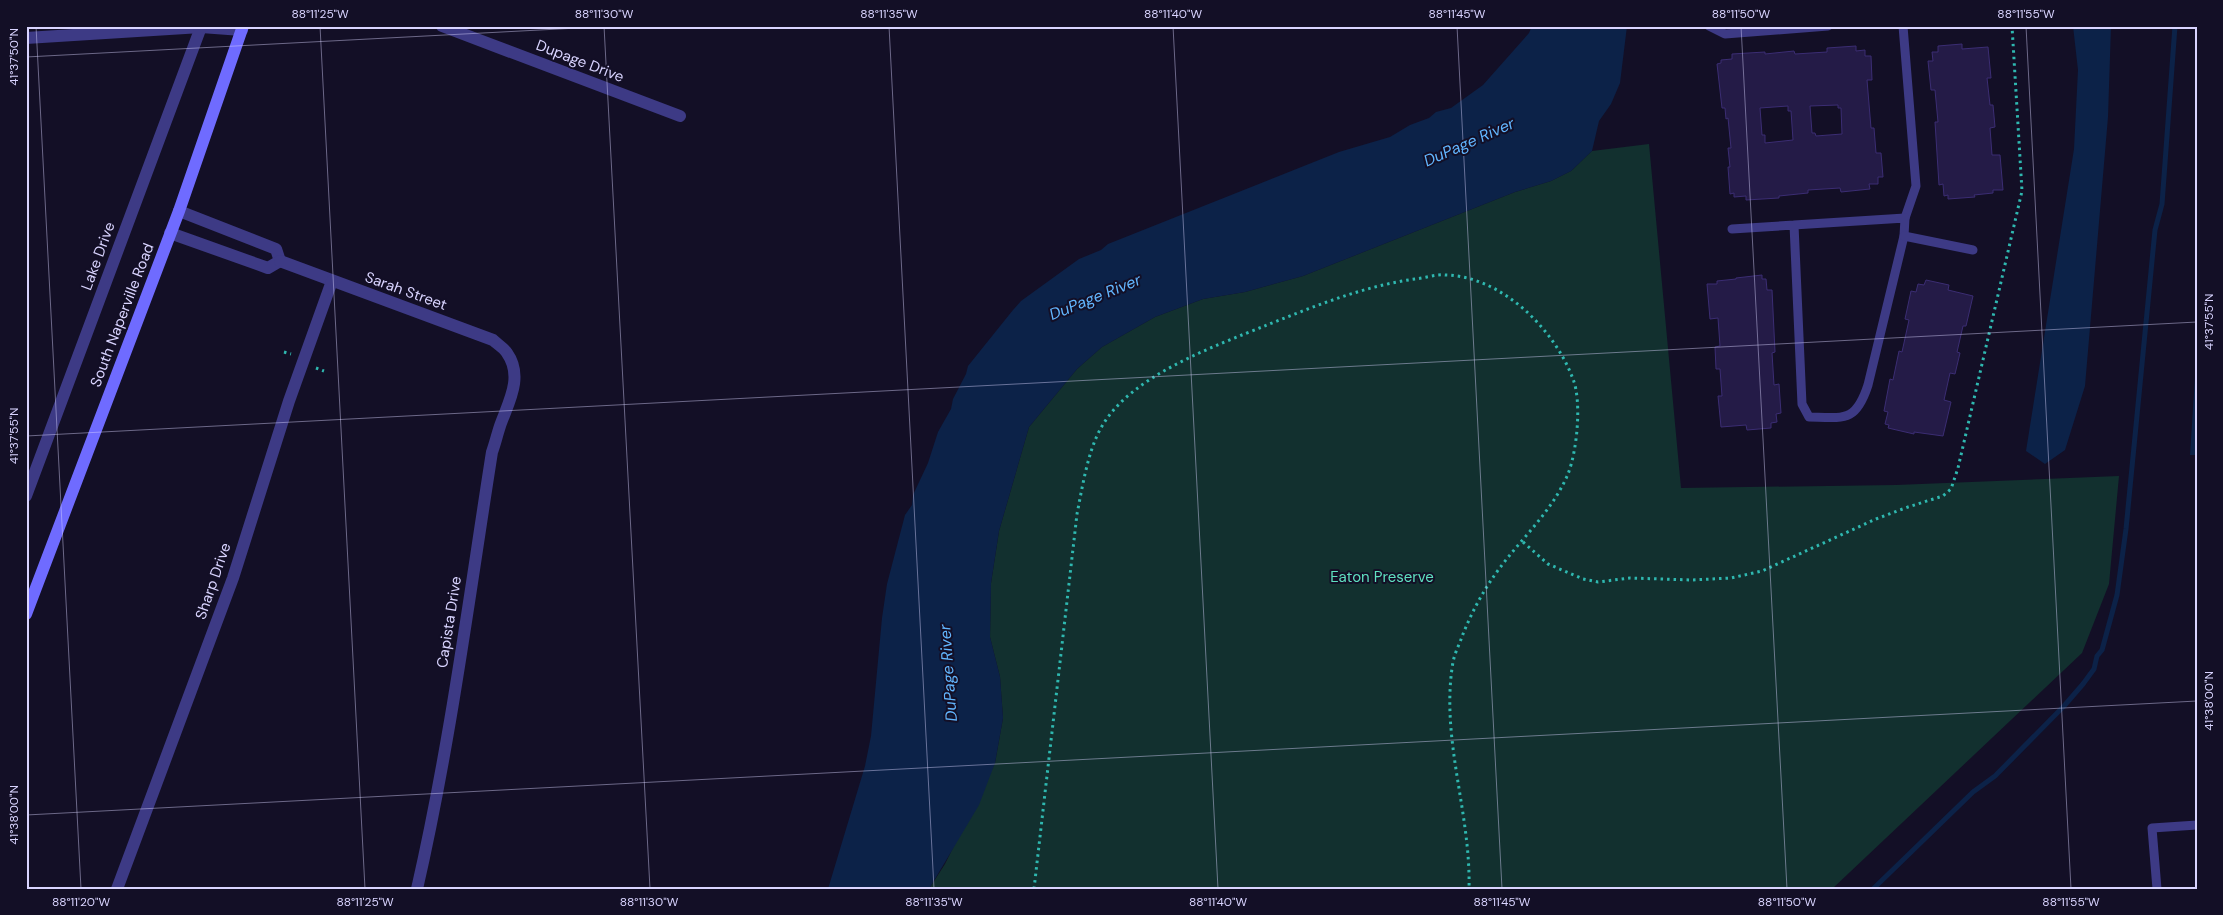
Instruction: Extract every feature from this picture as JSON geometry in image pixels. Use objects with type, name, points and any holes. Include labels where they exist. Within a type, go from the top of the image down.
[{"type":"main road","name":"South Naperville Road","points":[[26,614],[179,210],[243,28]]},
{"type":"street","name":"Dupage Drive","points":[[442,26],[680,116]]},
{"type":"street","points":[[26,38],[201,27],[243,28]]},
{"type":"street","name":"Lake Drive","points":[[26,496],[201,27]]},
{"type":"street","name":"Sarah Street","points":[[179,210],[276,249],[280,261]]},
{"type":"street","name":"Sarah Street","points":[[170,233],[268,268],[280,261]]},
{"type":"street","name":"Sarah Street","points":[[280,261],[492,340],[507,351],[512,362]]},
{"type":"street","name":"Sharp Drive","points":[[117,889],[232,578],[289,401],[332,280]]},
{"type":"street","name":"Capista Drive","points":[[417,889],[430,833],[449,727],[492,452],[514,390],[515,376],[512,362]]},
{"type":"lane","points":[[1709,26],[1725,34],[1828,26]]},
{"type":"lane","points":[[1794,225],[1802,404],[1809,417],[1837,418],[1852,414],[1862,403],[1904,236],[1905,218],[1916,186],[1903,26]]},
{"type":"lane","points":[[1732,229],[1905,218]]},
{"type":"lane","points":[[1904,236],[1973,250]]},
{"type":"lane","points":[[2157,889],[2152,828],[2197,825]]},
{"type":"path","points":[[1034,889],[1077,514],[1085,472],[1101,427],[1120,404],[1152,378],[1198,352],[1333,300],[1388,283],[1446,274],[1480,282],[1519,304],[1553,339],[1574,382],[1578,428],[1568,473],[1544,516],[1495,575],[1469,618],[1454,659],[1449,703],[1453,747],[1469,847],[1469,889]]},
{"type":"path","points":[[284,352],[294,355]]},
{"type":"path","points":[[314,367],[324,371]]},
{"type":"green space","name":"Eaton Preserve","points":[[1649,144],[1681,488],[1896,485],[2119,476],[2109,584],[2082,653],[1832,889],[929,889],[945,864],[995,763],[1003,718],[1000,677],[990,637],[991,583],[999,531],[1029,427],[1077,369],[1102,347],[1155,317],[1203,299],[1245,292],[1303,276],[1515,192],[1551,181],[1571,171],[1592,151]]},
{"type":"water","name":"DuPage River","points":[[1532,26],[1627,26],[1620,83],[1611,104],[1599,121],[1592,151],[1571,171],[1551,181],[1515,192],[1303,276],[1245,292],[1203,299],[1155,317],[1102,347],[1077,369],[1029,427],[999,531],[991,583],[990,637],[1000,677],[1003,718],[995,763],[979,805],[929,889],[828,889],[865,766],[871,736],[887,584],[905,515],[912,505],[913,495],[928,463],[938,432],[951,409],[953,399],[968,366],[1013,310],[1021,301],[1079,259],[1101,250],[1108,244],[1339,152],[1390,137],[1410,125],[1429,118],[1436,112],[1451,108],[1483,85],[1529,33]]},
{"type":"water","points":[[2073,26],[2111,26],[2108,117],[2085,386],[2065,450],[2045,464],[2026,451],[2074,149],[2078,70]]},
{"type":"water","points":[[2197,346],[2197,455],[2190,455]]},
{"type":"building","points":[[1962,44],[1962,49],[1988,47],[1991,78],[1987,78],[1990,105],[1993,105],[1995,127],[1990,128],[1992,155],[2000,155],[2003,190],[1993,190],[1993,193],[1974,195],[1975,197],[1948,199],[1948,195],[1944,196],[1943,184],[1939,185],[1935,122],[1938,122],[1935,90],[1931,90],[1928,61],[1933,61],[1932,52],[1938,52],[1938,46]]},
{"type":"building","points":[[1856,46],[1856,51],[1865,50],[1865,56],[1871,56],[1872,80],[1867,80],[1871,128],[1874,128],[1876,153],[1881,153],[1883,177],[1878,177],[1878,184],[1869,184],[1870,189],[1841,192],[1840,188],[1808,190],[1808,193],[1779,196],[1779,198],[1746,200],[1746,196],[1734,197],[1734,193],[1730,194],[1728,148],[1731,148],[1728,118],[1726,119],[1725,108],[1722,108],[1717,64],[1721,63],[1721,60],[1732,59],[1732,54],[1765,52],[1765,54],[1794,51],[1795,54],[1827,52],[1827,48]],"holes":[[[1838,105],[1838,108],[1841,108],[1842,134],[1816,136],[1815,133],[1812,133],[1810,106]],[[1788,106],[1788,111],[1791,111],[1793,140],[1765,143],[1765,135],[1762,135],[1760,108]]]},
{"type":"building","points":[[1762,275],[1762,279],[1766,279],[1767,290],[1772,290],[1775,352],[1772,353],[1774,385],[1779,384],[1781,413],[1776,414],[1777,422],[1771,423],[1771,428],[1747,430],[1746,425],[1721,427],[1718,396],[1722,396],[1720,369],[1716,369],[1715,347],[1720,346],[1718,318],[1710,319],[1707,284],[1717,284],[1717,281]]},
{"type":"building","points":[[1926,280],[1949,285],[1948,290],[1973,296],[1966,326],[1963,326],[1957,352],[1960,353],[1955,374],[1950,373],[1944,400],[1951,402],[1943,436],[1914,432],[1914,434],[1888,428],[1889,425],[1885,424],[1888,412],[1884,411],[1890,379],[1893,380],[1899,351],[1902,352],[1909,320],[1905,319],[1911,291],[1916,292],[1918,284],[1924,285]]},
{"type":"waterway","points":[[1873,889],[1973,792],[1995,776],[2064,706],[2094,669],[2097,656],[2102,650],[2117,595],[2126,529],[2155,230],[2162,204],[2175,26]]}]
